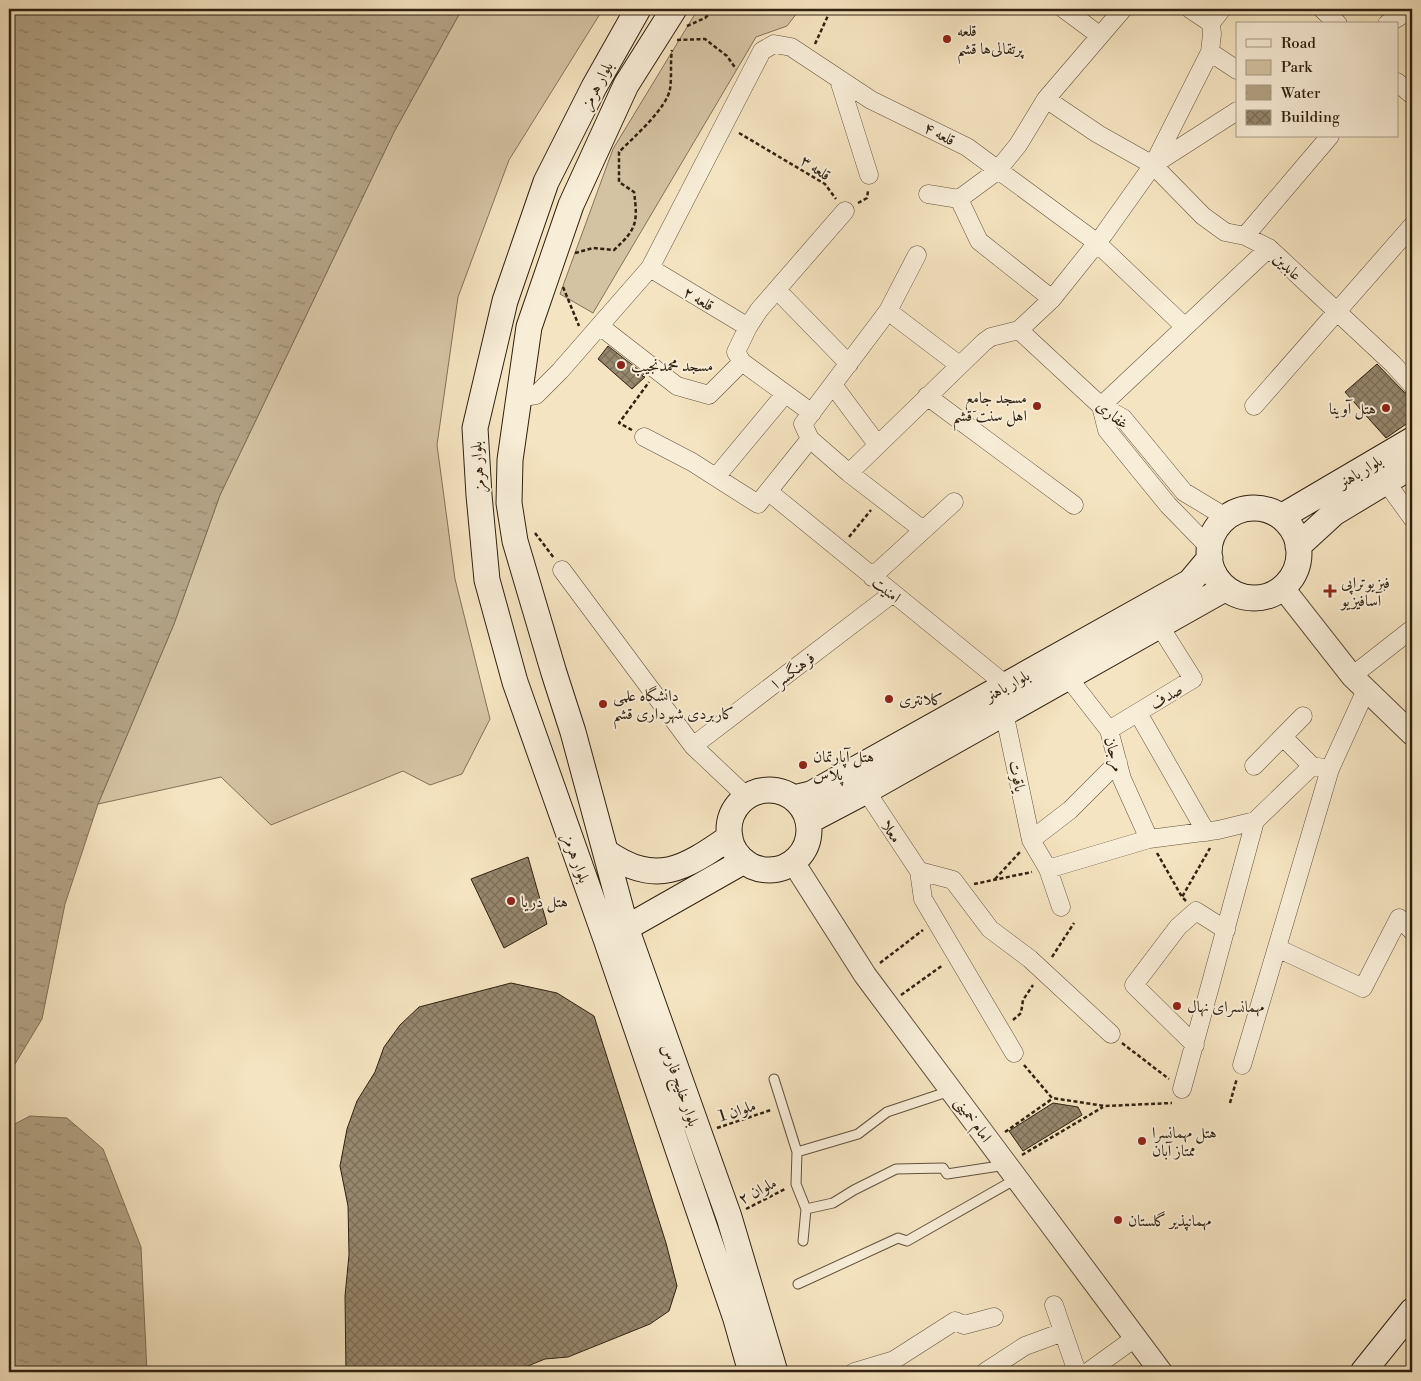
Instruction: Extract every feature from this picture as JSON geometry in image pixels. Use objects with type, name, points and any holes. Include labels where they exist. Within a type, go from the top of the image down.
[{"type":"main road","name":"بلوار هرمز","points":[[616,934],[535,743],[515,682],[487,580],[475,428],[505,301],[546,182],[594,87],[638,9]]},
{"type":"main road","name":"بلوار هرمز","points":[[616,934],[606,852],[573,732],[515,541],[509,503],[510,460],[517,398],[529,327],[571,205],[626,85],[678,19]]},
{"type":"main road","name":"بلوار باهنر","points":[[1280,517],[1412,440]]},
{"type":"main road","name":"بلوار باهنر","points":[[1298,546],[1334,513],[1412,466]]},
{"type":"main road","points":[[1248,509],[1271,512],[1280,517],[1289,525],[1298,546],[1297,569],[1283,588],[1273,595],[1261,598],[1242,596],[1226,588],[1212,569],[1210,553],[1213,536],[1227,518],[1248,509]]},
{"type":"main road","name":"بلوار باهنر","points":[[794,798],[811,794],[1190,582],[1210,553]]},
{"type":"main road","name":"بلوار باهنر","points":[[809,821],[866,791],[1226,588]]},
{"type":"main road","points":[[515,682],[527,694],[536,694],[547,690],[554,674]]},
{"type":"main road","points":[[535,743],[540,731],[548,724],[559,723],[573,732]]},
{"type":"main road","points":[[775,790],[794,798],[803,808],[809,821],[807,844],[793,862],[778,869],[763,870],[744,861],[732,846],[730,837],[732,814],[746,796],[755,792],[775,790]]},
{"type":"main road","points":[[606,852],[622,864],[640,871],[665,872],[703,856],[730,837]]},
{"type":"main road","points":[[616,934],[744,861]]},
{"type":"main road","name":"بلوار خلیج فارس","points":[[616,934],[698,1134],[729,1217],[775,1372]]},
{"type":"main road","name":"بلوار خلیج فارس","points":[[616,934],[751,1372]]},
{"type":"main road","points":[[1363,1372],[1412,1311]]},
{"type":"street","points":[[1064,9],[1099,36]]},
{"type":"street","points":[[928,194],[959,199],[997,171],[1018,145],[1046,99],[1123,9]]},
{"type":"street","points":[[849,473],[959,365],[991,337],[1019,330],[1052,299],[1153,165],[1210,52],[1212,34],[1210,23],[1190,9]]},
{"type":"street","points":[[1210,23],[1222,9]]},
{"type":"street","points":[[1322,9],[1336,22]]},
{"type":"street","points":[[1390,22],[1412,9]]},
{"type":"street","name":"قلعه ۴","points":[[746,83],[762,51],[774,44],[791,47],[871,100],[916,120],[966,147],[1096,242],[1185,327]]},
{"type":"street","points":[[1210,52],[1236,69]]},
{"type":"street","points":[[839,80],[869,175]]},
{"type":"street","points":[[517,398],[536,395],[586,344],[650,268],[746,83]]},
{"type":"street","points":[[1398,83],[1412,95]]},
{"type":"street","name":"عابدین","points":[[1046,99],[1098,134],[1153,165],[1203,216],[1225,232],[1245,236],[1269,248],[1393,364],[1412,385]]},
{"type":"street","points":[[1153,165],[1236,112]]},
{"type":"street","points":[[1245,236],[1328,138]]},
{"type":"street","points":[[959,199],[978,241],[1052,299]]},
{"type":"street","points":[[812,414],[742,362],[736,352],[759,310],[845,211]]},
{"type":"street","points":[[1254,406],[1411,230]]},
{"type":"street","points":[[1210,553],[1107,430],[1102,406],[1269,248]]},
{"type":"street","points":[[917,256],[888,311],[803,424],[810,439],[849,473],[923,530]]},
{"type":"street","name":"قلعه ۲","points":[[650,268],[748,327]]},
{"type":"street","points":[[777,290],[849,364]]},
{"type":"street","points":[[888,311],[959,365]]},
{"type":"street","points":[[601,327],[676,386],[709,395],[742,362]]},
{"type":"street","name":"غفاری","points":[[1019,330],[1102,406],[1122,418],[1184,492],[1227,518]]},
{"type":"street","points":[[833,385],[877,444]]},
{"type":"street","points":[[716,477],[785,394]]},
{"type":"street","points":[[927,396],[1074,505]]},
{"type":"street","points":[[644,437],[716,477],[758,504],[810,439]]},
{"type":"street","points":[[1386,482],[1412,518]]},
{"type":"street","name":"امنیت","points":[[769,492],[1006,685]]},
{"type":"street","points":[[872,577],[954,502]]},
{"type":"street","points":[[562,570],[693,746],[746,796]]},
{"type":"street","points":[[1283,588],[1359,683],[1412,734]]},
{"type":"street","name":"فرهنگسرا","points":[[693,746],[893,593]]},
{"type":"street","name":"صدف","points":[[1109,730],[1193,679],[1159,625]]},
{"type":"street","points":[[1242,1065],[1330,769],[1359,683],[1412,629]]},
{"type":"street","name":"مرجان","points":[[1067,676],[1109,730],[1122,779],[1149,839]]},
{"type":"street","name":"یاقوت","points":[[1004,712],[1031,840],[1048,869],[1061,907]]},
{"type":"street","points":[[1138,714],[1214,830]]},
{"type":"street","points":[[1254,766],[1284,738],[1303,716]]},
{"type":"street","points":[[1284,738],[1312,766],[1330,769]]},
{"type":"street","points":[[1031,840],[1070,810],[1118,762]]},
{"type":"street","points":[[1182,1089],[1255,821],[1312,766]]},
{"type":"street","name":"معلا","points":[[866,791],[919,871]]},
{"type":"street","points":[[1048,869],[1149,839],[1214,830],[1255,821]]},
{"type":"street","name":"امام خمینی","points":[[793,862],[865,975],[1161,1372]]},
{"type":"street","points":[[1014,1053],[923,900],[919,871],[953,880],[990,929],[1030,959],[1112,1034]]},
{"type":"street","points":[[1195,1045],[1134,985],[1178,927],[1196,911],[1226,930]]},
{"type":"street","points":[[1278,948],[1363,988],[1399,918],[1412,931]]},
{"type":"street","points":[[1054,1305],[1076,1372]]},
{"type":"street","points":[[854,1372],[894,1360],[955,1322],[964,1325],[994,1316]]},
{"type":"street","points":[[985,1372],[1025,1346],[1063,1332]]},
{"type":"street","points":[[1088,1372],[1135,1338]]},
{"type":"lane","points":[[774,1079],[797,1152],[796,1184],[806,1209],[803,1241]]},
{"type":"lane","points":[[797,1152],[858,1134],[887,1112],[952,1090]]},
{"type":"lane","points":[[806,1209],[833,1203],[896,1169],[943,1168],[947,1174],[1011,1172]]},
{"type":"lane","points":[[798,1284],[898,1238],[907,1241],[1011,1172]]},
{"type":"path","points":[[678,19],[705,18],[714,9]]},
{"type":"path","points":[[808,59],[831,9]]},
{"type":"path","points":[[678,34],[674,40],[705,39],[727,56],[746,83]]},
{"type":"path","points":[[575,253],[593,248],[614,250],[632,233],[636,212],[634,192],[619,182],[620,152],[654,117],[670,90],[669,66],[672,49]]},
{"type":"path","name":"قلعه ۳","points":[[724,124],[825,184],[845,211]]},
{"type":"path","points":[[845,211],[867,198],[869,175]]},
{"type":"path","points":[[560,280],[586,344]]},
{"type":"path","points":[[644,437],[619,422],[657,371]]},
{"type":"path","points":[[839,550],[880,497]]},
{"type":"path","points":[[1182,897],[1214,830]]},
{"type":"path","points":[[1149,839],[1182,897],[1196,911]]},
{"type":"path","points":[[994,880],[1031,840]]},
{"type":"path","points":[[958,887],[1048,869]]},
{"type":"path","points":[[865,975],[936,920]]},
{"type":"path","points":[[888,1005],[957,955]]},
{"type":"path","points":[[1014,1053],[1052,1098],[1105,1106],[1172,1103],[1182,1089],[1112,1034]]},
{"type":"path","points":[[1230,1103],[1242,1065]]},
{"type":"path","points":[[990,1142],[1052,1098]]},
{"type":"path","points":[[1011,1172],[1105,1106]]},
{"type":"path","name":"ملوان 1","points":[[698,1134],[782,1107]]},
{"type":"path","name":"ملوان ۲","points":[[729,1217],[796,1184]]},
{"type":"green space","points":[[462,9],[603,9],[509,160],[458,297],[437,445],[455,579],[490,719],[462,774],[430,785],[403,771],[271,825],[221,777],[98,804],[174,624],[220,495],[394,132]]},
{"type":"green space","points":[[698,9],[800,9],[787,26],[756,37],[593,313],[560,294],[613,149]]},
{"type":"water","points":[[9,9],[462,9],[394,132],[220,495],[174,624],[98,804],[65,904],[42,1019],[9,1074]]},
{"type":"water","points":[[30,1116],[67,1118],[103,1149],[141,1247],[147,1372],[9,1372],[9,1127]]},
{"type":"building","name":"مسجد محمدنجیب","points":[[608,346],[644,374],[642,376],[645,377],[632,389],[598,359]]},
{"type":"building","name":"هتل آوینا","points":[[1377,364],[1404,392],[1412,396],[1412,420],[1386,438],[1345,392]]},
{"type":"building","name":"هتل دریا","points":[[528,857],[547,924],[504,948],[471,879]]},
{"type":"building","points":[[511,983],[557,993],[594,1016],[666,1243],[677,1286],[669,1311],[650,1324],[568,1357],[545,1359],[513,1372],[346,1372],[345,1296],[349,1255],[348,1206],[340,1166],[347,1129],[357,1101],[375,1072],[384,1047],[400,1025],[419,1007]]},
{"type":"building","points":[[1053,1103],[1078,1107],[1082,1115],[1023,1151],[1009,1131]]},
{"type":"place","name":"قلعه پرتقالی‌ها قشم","points":[[947,39]]},
{"type":"place","name":"مسجد محمدنجیب","points":[[621,365]]},
{"type":"place","name":"مسجد جامع اهل سنت قشم","points":[[1037,406]]},
{"type":"place","name":"هتل آوینا","points":[[1386,408]]},
{"type":"place","name":"فیزیوتراپی آسافیزیو","points":[[1330,591]]},
{"type":"place","name":"کلانتری","points":[[889,699]]},
{"type":"place","name":"دانشگاه علمی کاربردی شهرداری قشم","points":[[603,704]]},
{"type":"place","name":"هتل آپارتمان پلاس","points":[[803,765]]},
{"type":"place","name":"هتل دریا","points":[[511,901]]},
{"type":"place","name":"مهمانسرای نهال","points":[[1177,1006]]},
{"type":"place","name":"هتل مهمانسرا ممتاز آبان","points":[[1142,1141]]},
{"type":"place","name":"مهمانپذیر گلستان","points":[[1118,1220]]}]
